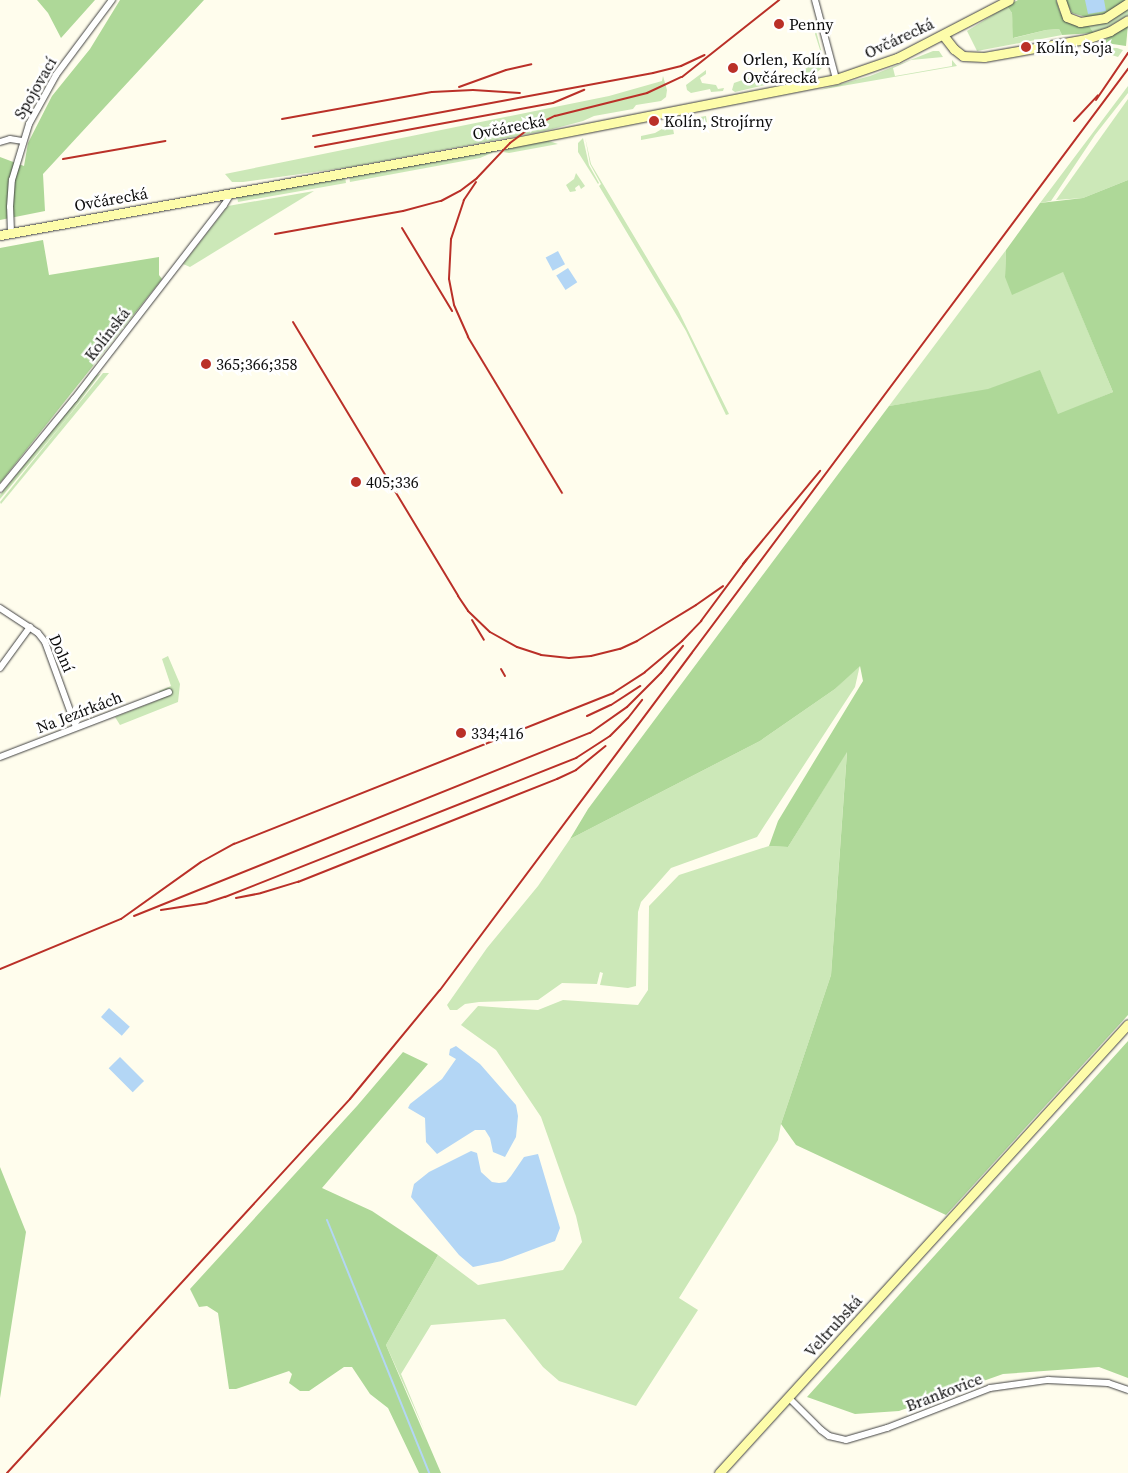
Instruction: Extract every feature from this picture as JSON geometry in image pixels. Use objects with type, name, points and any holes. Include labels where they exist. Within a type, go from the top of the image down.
[{"type":"main road","name":"Ovčárecká","points":[[0,235],[510,143],[836,79],[889,62],[1008,0]]},
{"type":"main road","points":[[1060,0],[1067,16],[1080,22],[1105,18],[1128,3]]},
{"type":"main road","points":[[943,35],[963,56],[984,57],[1086,39],[1110,31],[1128,20]]},
{"type":"main road","name":"Veltrubská","points":[[719,1473],[1128,1024]]},
{"type":"street","name":"Spojovací","points":[[11,233],[10,193],[22,141],[36,107],[51,82],[112,0]]},
{"type":"street","points":[[815,0],[836,79]]},
{"type":"street","points":[[0,142],[10,139],[22,141]]},
{"type":"street","name":"Kolínská","points":[[0,489],[74,400],[232,192]]},
{"type":"street","name":"Dolní","points":[[0,608],[38,633],[50,653],[76,727]]},
{"type":"street","points":[[0,668],[30,627]]},
{"type":"street","name":"Na Jezírkách","points":[[0,757],[169,692]]},
{"type":"street","name":"Brankovice","points":[[788,1397],[829,1436],[846,1440],[887,1428],[990,1388],[1048,1380],[1108,1383],[1128,1390]]},
{"type":"green space","points":[[37,0],[95,0],[61,38],[48,13]]},
{"type":"green space","points":[[120,0],[204,0],[43,174],[45,211],[0,220],[0,157],[24,166],[28,143],[52,96],[90,49]]},
{"type":"green space","points":[[1018,0],[1056,0],[1060,12],[1066,20],[1073,24],[1089,26],[1094,33],[1062,35],[1059,29],[1046,30],[1013,38],[1012,13],[1007,6]]},
{"type":"green space","points":[[1065,0],[1126,0],[1104,14],[1086,17],[1072,13]]},
{"type":"green space","points":[[1007,6],[1012,13],[1014,38],[1046,30],[1059,29],[1062,35],[977,51],[967,31]]},
{"type":"green space","points":[[1128,9],[1128,15],[1105,29],[1094,33],[1089,26],[1106,22]]},
{"type":"green space","points":[[1128,24],[1126,46],[1106,43],[1106,39]]},
{"type":"green space","points":[[816,31],[824,61],[823,67],[814,75],[803,78],[795,77],[794,75],[799,74],[822,56],[815,34]]},
{"type":"green space","points":[[1087,47],[1117,48],[1123,50],[1118,57]]},
{"type":"green space","points":[[933,51],[939,51],[943,57],[911,60],[893,68],[895,76],[952,66],[952,60],[957,66],[819,90],[870,76]]},
{"type":"green space","points":[[706,70],[706,74],[700,78],[702,83],[716,85],[718,89],[724,88],[723,91],[711,92],[710,89],[691,93],[687,90],[686,85]]},
{"type":"green space","points":[[663,76],[667,90],[666,97],[661,101],[636,105],[633,109],[594,116],[583,121],[545,131],[350,167],[243,182],[232,182],[225,174],[609,96],[662,81]]},
{"type":"green space","points":[[751,77],[759,77],[765,85],[735,92],[732,90],[734,83]]},
{"type":"green space","points":[[1128,86],[1128,93],[1095,135],[1051,201],[1040,203]]},
{"type":"green space","points":[[1128,99],[1128,180],[1083,198],[1056,200]]},
{"type":"green space","points":[[706,116],[707,122],[674,127],[673,121]]},
{"type":"green space","points":[[672,123],[674,134],[641,140],[641,136],[655,133]]},
{"type":"green space","points":[[585,137],[591,164],[678,310],[729,414],[726,415],[686,331],[599,186],[601,184],[590,164]]},
{"type":"green space","points":[[583,138],[589,165],[598,184],[578,152],[578,143]]},
{"type":"green space","points":[[546,140],[558,144],[509,153],[503,152],[508,147]]},
{"type":"green space","points":[[503,148],[480,158],[350,182],[349,176]]},
{"type":"green space","points":[[576,173],[585,186],[581,189],[579,185],[575,188],[576,191],[570,192],[566,185],[574,179]]},
{"type":"green space","points":[[345,177],[346,183],[238,202],[237,197]]},
{"type":"green space","points":[[1128,180],[1128,1015],[946,1215],[796,1145],[781,1124],[831,975],[847,752],[788,847],[769,846],[778,821],[863,681],[860,666],[835,689],[760,741],[570,839],[588,809],[889,406],[988,389],[1040,370],[1058,414],[1113,392],[1063,272],[1012,295],[1005,277],[1006,250],[1040,203],[1083,198]]},
{"type":"green space","points":[[314,191],[190,267],[183,264],[228,206]]},
{"type":"green space","points":[[43,240],[49,275],[159,257],[159,275],[162,279],[0,483],[0,248]]},
{"type":"green space","points":[[1006,250],[1005,277],[1063,271],[1113,392],[1058,415],[1040,371],[987,390],[889,406]]},
{"type":"green space","points":[[101,373],[64,422],[0,499],[0,495],[94,377]]},
{"type":"green space","points":[[103,373],[109,373],[1,504],[0,502]]},
{"type":"green space","points":[[168,656],[180,684],[178,702],[120,725],[115,717],[161,699],[159,691],[171,686],[162,659]]},
{"type":"green space","points":[[860,665],[855,687],[757,837],[671,868],[641,902],[638,912],[636,986],[628,988],[600,985],[603,973],[600,972],[597,984],[562,983],[538,1000],[479,1002],[465,1004],[457,1010],[450,1010],[447,1005],[487,948],[538,886],[570,839],[760,741],[835,689]]},
{"type":"green space","points":[[847,751],[831,975],[781,1124],[778,1140],[679,1298],[698,1310],[636,1406],[559,1381],[543,1367],[505,1319],[431,1325],[401,1374],[425,1432],[386,1345],[438,1255],[478,1285],[563,1270],[582,1242],[576,1216],[541,1117],[496,1050],[461,1025],[478,1006],[538,1010],[563,1000],[638,1005],[648,990],[649,906],[679,875],[769,846],[788,847]]},
{"type":"green space","points":[[1128,1041],[1128,1378],[1099,1367],[1003,1374],[899,1411],[855,1414],[807,1397]]},
{"type":"green space","points":[[403,1052],[428,1064],[322,1188],[372,1211],[438,1255],[386,1345],[441,1473],[419,1473],[388,1408],[370,1394],[352,1367],[344,1367],[309,1391],[300,1391],[289,1383],[292,1374],[289,1371],[236,1389],[229,1389],[218,1313],[207,1306],[199,1307],[190,1289],[357,1106]]},
{"type":"green space","points":[[0,1167],[26,1232],[0,1398]]},
{"type":"water","points":[[1085,0],[1104,0],[1106,11],[1088,14]]},
{"type":"water","points":[[558,251],[565,264],[553,271],[546,258]]},
{"type":"water","points":[[568,268],[577,282],[566,290],[556,276]]},
{"type":"water","points":[[109,1008],[130,1027],[122,1036],[101,1017]]},
{"type":"water","points":[[456,1046],[480,1064],[516,1105],[518,1116],[516,1137],[505,1157],[493,1152],[490,1138],[485,1130],[475,1130],[437,1154],[426,1142],[425,1118],[408,1108],[410,1104],[442,1079],[456,1059],[449,1055],[450,1049]]},
{"type":"water","points":[[120,1057],[144,1081],[133,1092],[109,1068]]},
{"type":"water","points":[[471,1151],[477,1153],[481,1172],[492,1182],[499,1183],[506,1182],[524,1157],[538,1154],[560,1228],[555,1241],[502,1261],[473,1267],[459,1255],[411,1197],[414,1184],[429,1172]]},
{"type":"waterway","points":[[327,1220],[429,1473]]},
{"type":"railway","points":[[275,234],[403,211],[441,201],[460,191],[477,178],[510,143],[530,128],[555,116],[647,93],[682,77],[779,0]]},
{"type":"railway","points":[[1096,100],[1128,53]]},
{"type":"railway","points":[[313,136],[653,73],[681,66],[705,55]]},
{"type":"railway","points":[[459,87],[506,70],[531,64]]},
{"type":"railway","points":[[7,1473],[350,1099],[440,990],[1128,69]]},
{"type":"railway","points":[[282,119],[432,92],[473,90],[520,93]]},
{"type":"railway","points":[[315,147],[553,103],[584,90]]},
{"type":"railway","points":[[1074,121],[1098,95]]},
{"type":"railway","points":[[63,159],[165,141]]},
{"type":"railway","points":[[476,182],[464,200],[451,239],[449,279],[454,305],[468,337],[562,493]]},
{"type":"railway","points":[[402,228],[452,311]]},
{"type":"railway","points":[[293,322],[458,596],[468,611],[490,632],[517,647],[541,655],[569,658],[591,656],[620,649],[637,641],[723,586]]},
{"type":"railway","points":[[743,564],[820,471]]},
{"type":"railway","points":[[0,969],[121,919],[201,862],[234,844],[613,693],[645,672],[682,641],[701,621],[747,559]]},
{"type":"railway","points":[[472,620],[484,640]]},
{"type":"railway","points":[[134,916],[590,733],[627,707],[661,673],[683,646]]},
{"type":"railway","points":[[501,669],[505,676]]},
{"type":"railway","points":[[587,716],[611,705],[640,686]]},
{"type":"railway","points":[[161,910],[206,903],[225,897],[576,758],[610,736],[642,700]]},
{"type":"railway","points":[[236,898],[298,882],[557,779],[576,770],[606,746]]},
{"type":"place","name":"Penny","points":[[779,24]]},
{"type":"place","name":"Kolín, Soja","points":[[1026,47]]},
{"type":"place","name":"Orlen, Kolín Ovčárecká","points":[[733,68]]},
{"type":"place","name":"Kolín, Strojírny","points":[[654,121]]},
{"type":"place","name":"365;366;358","points":[[206,364]]},
{"type":"place","name":"405;336","points":[[356,482]]},
{"type":"place","name":"334;416","points":[[461,733]]}]
